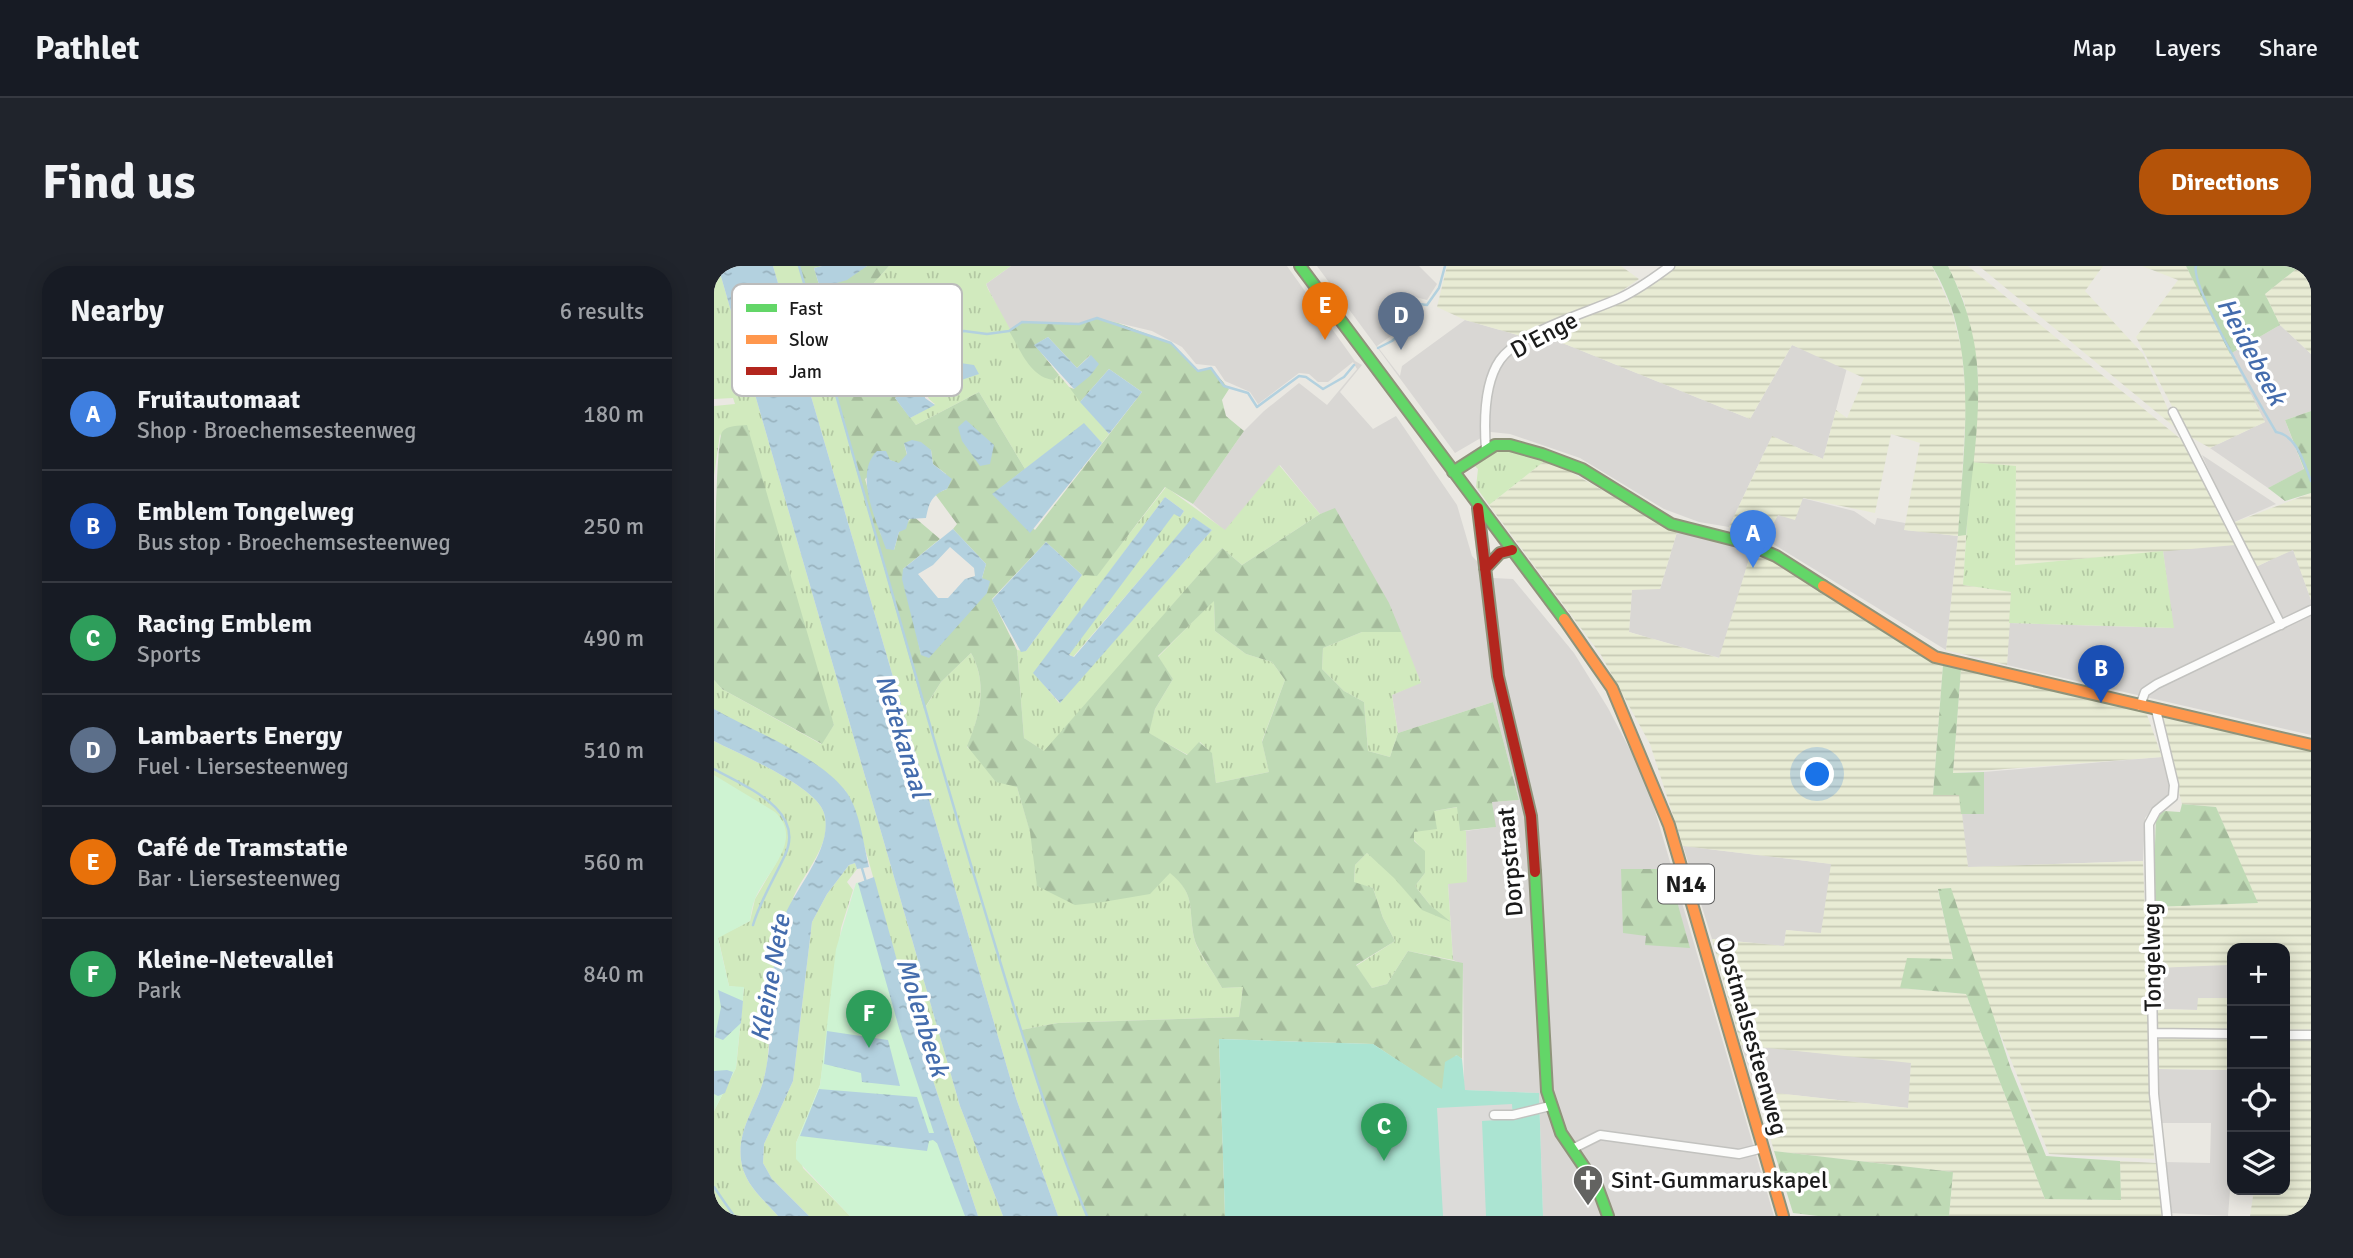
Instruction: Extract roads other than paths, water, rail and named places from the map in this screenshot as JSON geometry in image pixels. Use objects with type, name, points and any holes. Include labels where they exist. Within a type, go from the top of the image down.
[{"type":"street","name":"N14","points":[[1300,266],[1453,472]]},
{"type":"street","name":"D'Enge","points":[[1486,450],[1487,402],[1493,375],[1511,349],[1524,340],[1623,297],[1670,266]]},
{"type":"street","points":[[2173,412],[2281,625]]},
{"type":"street","points":[[1453,472],[1495,445],[1510,445],[1568,463],[1671,524],[1754,546],[1935,657],[2311,745]]},
{"type":"street","name":"Oostmalsesteenweg","points":[[1453,472],[1588,651],[1612,688],[1634,733],[1669,825],[1783,1216]]},
{"type":"street","name":"Dorpstraat","points":[[1478,508],[1498,676],[1531,817],[1545,1078],[1550,1106],[1572,1149],[1597,1185],[1608,1216]]},
{"type":"street","points":[[1484,563],[1504,540]]},
{"type":"street","points":[[1484,563],[1500,553],[1512,550]]},
{"type":"street","points":[[2140,706],[2145,692],[2157,684],[2309,613]]},
{"type":"street","name":"Tongelweg","points":[[2156,710],[2156,719],[2175,785],[2174,797],[2156,811],[2149,824],[2154,1094],[2167,1216]]},
{"type":"street","points":[[2154,1033],[2227,1034]]},
{"type":"street","points":[[2290,1035],[2311,1035]]},
{"type":"street","points":[[1494,1115],[1513,1115],[1550,1106]]},
{"type":"street","points":[[1572,1149],[1600,1135],[1739,1154],[1763,1148]]},
{"type":"water","points":[[718,266],[773,266],[778,284],[732,284],[732,315]]},
{"type":"water","points":[[867,266],[847,280],[834,284],[819,284],[814,268]]},
{"type":"water","points":[[1048,337],[1077,368],[1091,355],[1099,364],[1090,376],[1074,389],[1034,345]]},
{"type":"water","points":[[962,363],[974,365],[979,374],[962,380]]},
{"type":"water","points":[[1109,369],[1142,392],[1109,434],[1080,402]]},
{"type":"water","name":"Netekanaal","points":[[755,396],[811,396],[1016,1098],[1058,1216],[1003,1216],[960,1106]]},
{"type":"water","points":[[925,396],[935,405],[910,418],[895,398]]},
{"type":"water","points":[[966,420],[994,445],[990,464],[980,466],[962,441],[958,427]]},
{"type":"water","points":[[1084,423],[1102,443],[1030,533],[992,494]]},
{"type":"water","points":[[912,440],[921,442],[931,450],[933,464],[952,479],[947,489],[932,500],[926,518],[909,519],[906,529],[899,532],[894,550],[886,549],[869,498],[867,472],[877,451],[886,451],[890,460],[899,463],[907,454],[904,443]]},
{"type":"water","points":[[1165,497],[1184,511],[1180,517],[1174,514],[1069,655],[1074,657],[1193,517],[1212,530],[1060,703],[1033,673]]},
{"type":"water","points":[[953,529],[986,564],[982,578],[990,581],[987,593],[929,658],[921,655],[902,579],[903,569]],"holes":[[[950,547],[974,568],[975,576],[965,579],[948,598],[938,598],[918,574],[933,565]]]},
{"type":"water","points":[[1046,542],[1082,575],[1026,651],[1021,652],[992,600]]},
{"type":"water","points":[[714,709],[801,755],[844,789],[854,806],[869,867],[857,869],[855,863],[849,865],[827,894],[812,922],[793,1081],[764,1144],[763,1163],[772,1179],[809,1216],[778,1216],[755,1191],[746,1176],[741,1160],[741,1148],[745,1126],[765,1074],[779,934],[785,915],[819,853],[826,826],[824,813],[807,792],[792,782],[714,741]]},
{"type":"water","points":[[874,877],[915,1026],[978,1216],[965,1216],[937,1143],[933,1140],[929,1141],[927,1151],[800,1136],[819,1089],[917,1097],[929,1133],[934,1133],[899,1028],[858,883]]},
{"type":"water","points":[[718,990],[743,1001],[741,1023],[723,1040],[715,1037],[721,1007]]},
{"type":"water","points":[[827,1031],[888,1040],[900,1086],[862,1082],[861,1073],[824,1064]]},
{"type":"water","points":[[714,1071],[733,1072],[725,1093],[718,1096],[714,1094]]},
{"type":"waterway","points":[[799,266],[804,284]]},
{"type":"waterway","points":[[1378,348],[1392,341],[1407,328],[1395,308],[1396,301],[1427,305],[1439,288],[1445,266]]},
{"type":"waterway","name":"Heidebeek","points":[[2196,266],[2204,297],[2228,348],[2276,432],[2283,434],[2299,451],[2311,481]]},
{"type":"waterway","points":[[962,331],[987,334],[1009,331],[1022,322],[1079,324],[1097,318],[1171,343],[1198,371],[1211,368],[1224,386],[1248,393],[1257,407],[1299,376],[1306,377],[1323,389],[1344,377],[1354,365]]},
{"type":"waterway","name":"Netekanaal","points":[[836,396],[1002,969],[1041,1093],[1087,1216]]},
{"type":"waterway","name":"Kleine Nete","points":[[714,769],[756,792],[780,813],[787,825],[789,839],[785,855],[753,925]]},
{"type":"waterway","name":"Molenbeek","points":[[861,865],[866,882]]},
{"type":"waterway","points":[[714,1187],[734,1216]]},
{"type":"place","name":"Café de Tramstatie","points":[[1325,340]]},
{"type":"place","name":"Lambaerts Energy","points":[[1401,350]]},
{"type":"place","name":"Fruitautomaat","points":[[1753,568]]},
{"type":"place","name":"Emblem Tongelweg","points":[[2101,703]]},
{"type":"place","name":"Kleine-Netevallei","points":[[869,1048]]},
{"type":"place","name":"Racing Emblem","points":[[1384,1161]]},
{"type":"place","name":"Sint-Gummaruskapel","points":[[1588,1207]]}]
